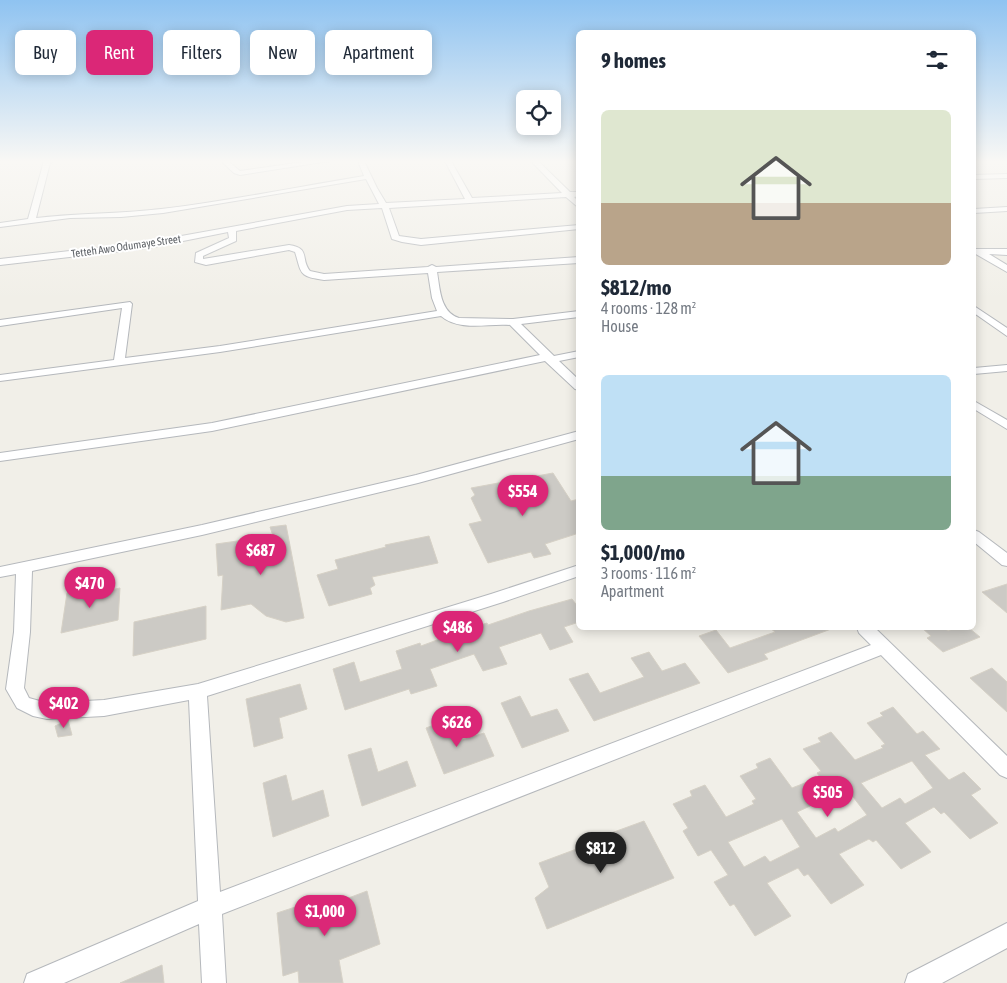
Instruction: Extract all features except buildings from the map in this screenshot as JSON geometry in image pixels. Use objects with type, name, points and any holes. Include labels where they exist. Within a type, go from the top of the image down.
[{"type":"street","points":[[32,220],[36,207]]},
{"type":"street","points":[[0,225],[70,216],[121,215],[188,207]]},
{"type":"street","points":[[385,207],[394,237],[410,241],[576,227]]},
{"type":"street","name":"Tetteh Awo Odumaye Street","points":[[0,262],[148,245],[348,208],[385,207]]},
{"type":"street","points":[[976,210],[1007,209]]},
{"type":"street","points":[[232,229],[233,239],[199,255],[198,260],[206,262],[277,248],[292,248],[298,251],[303,271],[315,276],[576,260]]},
{"type":"street","points":[[977,251],[1007,252]]},
{"type":"street","points":[[977,251],[1007,269]]},
{"type":"street","points":[[432,268],[443,313],[450,319],[466,322],[513,322],[576,314]]},
{"type":"street","points":[[0,323],[127,304],[119,362]]},
{"type":"street","points":[[976,310],[1007,333]]},
{"type":"street","points":[[0,378],[220,349],[443,313]]},
{"type":"street","points":[[513,322],[576,384]]},
{"type":"street","points":[[0,457],[212,427],[548,358],[576,354]]},
{"type":"street","points":[[976,371],[1007,368]]},
{"type":"street","points":[[976,405],[1007,425]]},
{"type":"street","points":[[0,572],[202,530],[418,480],[576,436]]},
{"type":"street","points":[[976,537],[1007,561]]},
{"type":"street","points":[[24,567],[22,632],[15,689],[23,703],[33,708],[48,710],[104,708],[198,691],[497,598],[576,571]]},
{"type":"street","points":[[867,630],[1007,769]]},
{"type":"street","points":[[36,983],[209,908],[883,647]]},
{"type":"street","points":[[198,691],[214,983]]},
{"type":"street","points":[[917,983],[1007,935]]}]
